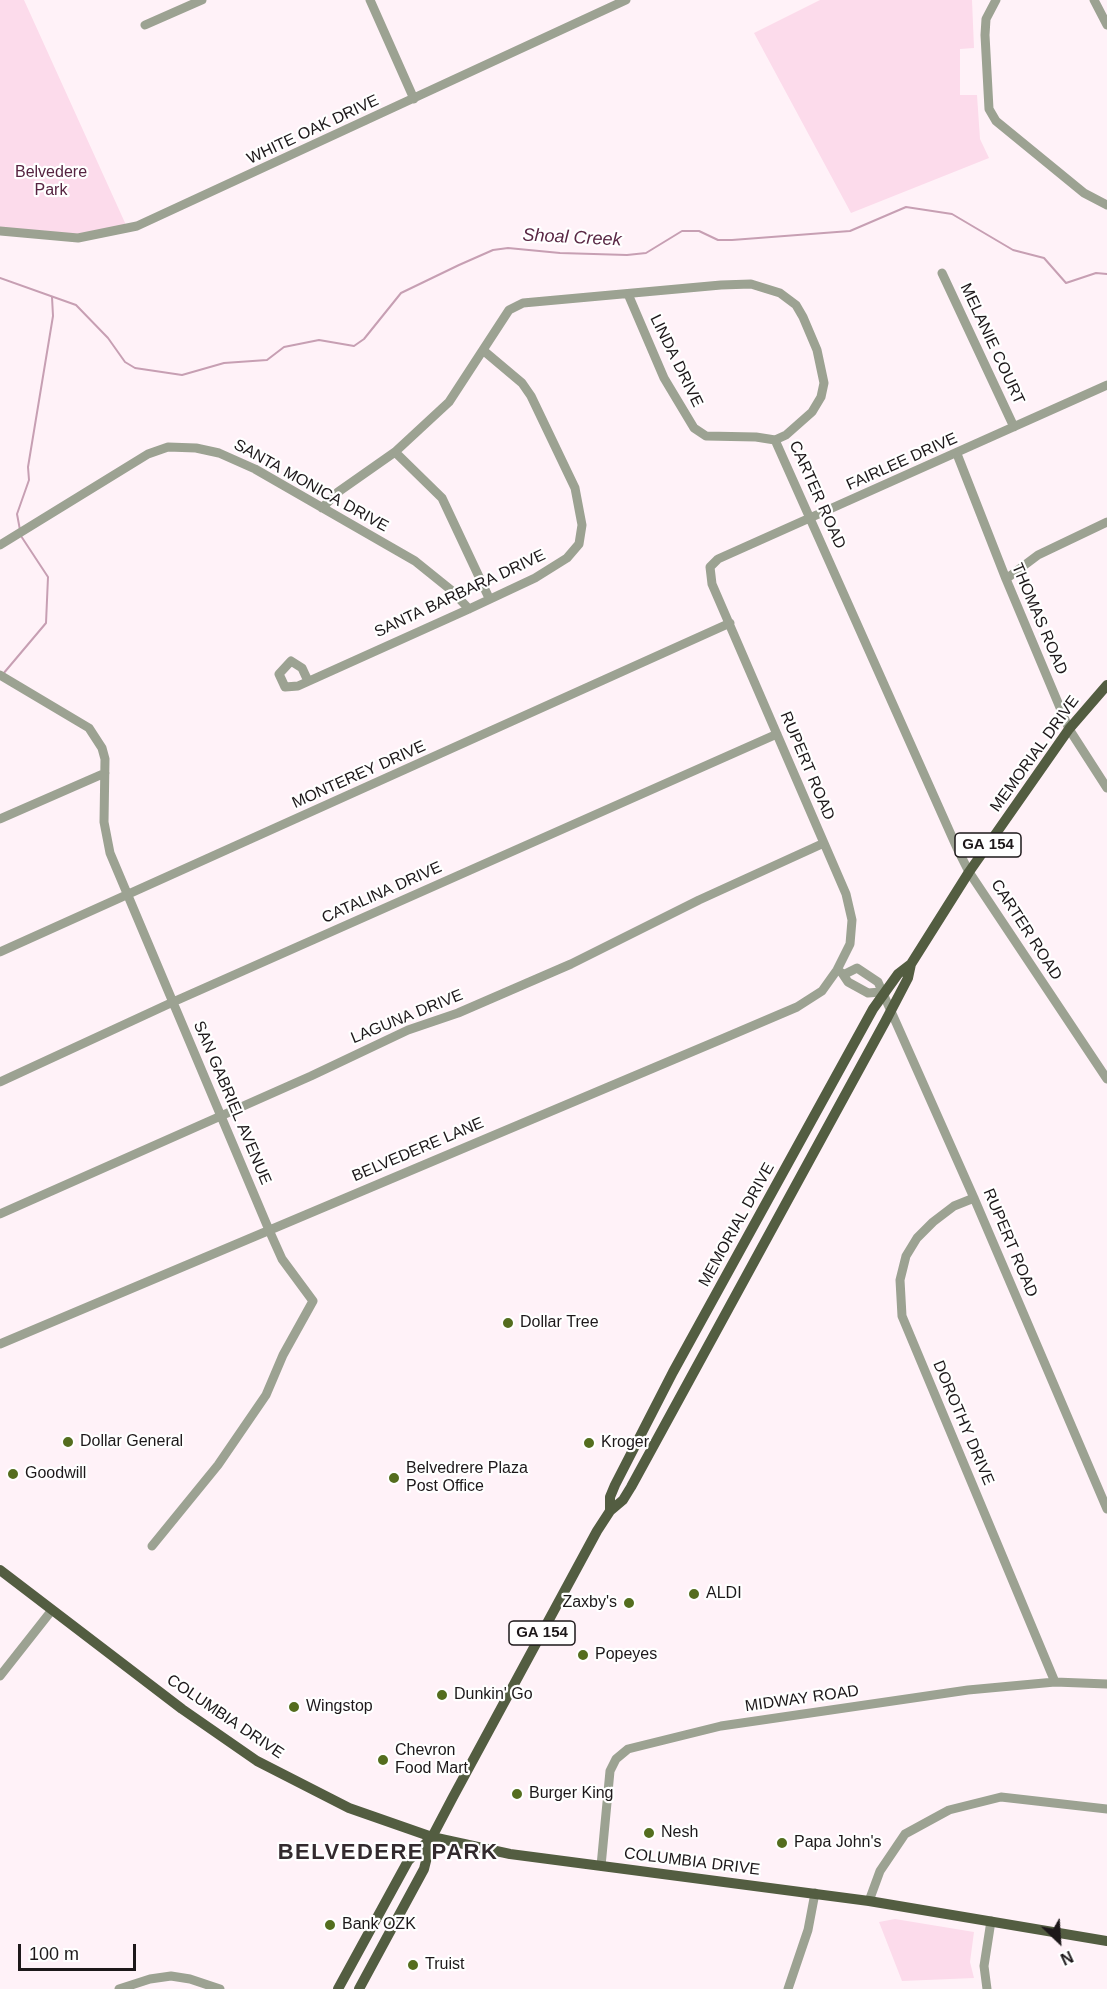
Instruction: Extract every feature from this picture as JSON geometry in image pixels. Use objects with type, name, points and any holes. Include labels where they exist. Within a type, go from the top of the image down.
[{"type":"main road","name":"MEMORIAL DRIVE","points":[[358,1989],[424,1869],[432,1837],[610,1511],[623,1500],[632,1487],[891,1011],[908,978],[911,964],[969,872],[1070,729],[1107,685]]},
{"type":"main road","name":"MEMORIAL DRIVE","points":[[610,1511],[610,1497],[615,1485],[673,1372],[837,1072],[882,994],[898,974],[911,964]]},
{"type":"main road","name":"COLUMBIA DRIVE","points":[[0,1570],[182,1709],[257,1761],[349,1808],[432,1837],[510,1854],[815,1893],[1107,1941]]},
{"type":"main road","name":"MEMORIAL DRIVE","points":[[338,1989],[408,1861],[432,1837]]},
{"type":"street","points":[[145,25],[202,0]]},
{"type":"street","points":[[370,0],[414,99]]},
{"type":"street","name":"WHITE OAK DRIVE","points":[[0,231],[78,238],[137,226],[626,0]]},
{"type":"street","points":[[996,0],[986,19],[989,109],[996,121],[1084,193],[1107,205]]},
{"type":"street","points":[[1094,0],[1107,25]]},
{"type":"street","name":"MELANIE COURT","points":[[942,273],[1014,427]]},
{"type":"street","name":"CARTER ROAD","points":[[322,507],[338,492],[395,452],[449,402],[509,310],[523,303],[751,284],[774,290],[796,305],[817,350],[824,383],[821,397],[812,412],[786,435],[775,440],[969,872],[1107,1079]]},
{"type":"street","name":"LINDA DRIVE","points":[[628,294],[664,378],[694,428],[706,436],[756,437],[775,440]]},
{"type":"street","name":"SANTA BARBARA DRIVE","points":[[308,681],[535,578],[567,558],[579,543],[582,525],[574,488],[531,396],[522,383],[484,351]]},
{"type":"street","name":"FAIRLEE DRIVE","points":[[710,567],[718,559],[1107,385]]},
{"type":"street","name":"SANTA MONICA DRIVE","points":[[0,545],[148,453],[168,447],[196,447],[219,453],[255,469],[415,561],[451,590],[469,609]]},
{"type":"street","points":[[395,452],[442,498],[489,598]]},
{"type":"street","name":"THOMAS ROAD","points":[[957,454],[1006,579],[1070,729],[1107,788]]},
{"type":"street","points":[[1006,579],[1038,555],[1107,522]]},
{"type":"street","name":"RUPERT ROAD","points":[[710,567],[712,584],[846,894],[852,920],[850,944],[841,972]]},
{"type":"street","name":"MONTEREY DRIVE","points":[[0,952],[730,623]]},
{"type":"street","name":"SAN GABRIEL AVENUE","points":[[0,675],[89,728],[102,748],[105,773],[104,822],[110,853],[282,1259],[313,1301],[283,1355],[266,1395],[218,1465],[152,1546]]},
{"type":"street","name":"CATALINA DRIVE","points":[[0,1082],[173,1002],[777,734]]},
{"type":"street","points":[[0,819],[105,773]]},
{"type":"street","name":"LAGUNA DRIVE","points":[[0,1214],[408,1030],[458,1012],[571,964],[699,900],[824,843]]},
{"type":"street","name":"RUPERT ROAD","points":[[841,972],[857,968],[878,982],[974,1198],[1107,1509]]},
{"type":"street","points":[[841,972],[848,982],[868,993],[882,994]]},
{"type":"street","name":"BELVEDERE LANE","points":[[0,1344],[797,1006],[822,991],[841,972]]},
{"type":"street","name":"DOROTHY DRIVE","points":[[974,1198],[954,1206],[933,1222],[917,1238],[906,1256],[900,1280],[902,1316],[1048,1660],[1055,1682]]},
{"type":"street","points":[[0,1676],[52,1610]]},
{"type":"street","name":"MIDWAY ROAD","points":[[601,1866],[610,1771],[616,1759],[628,1749],[721,1726],[968,1690],[1055,1682],[1107,1684]]},
{"type":"street","points":[[869,1901],[880,1871],[905,1834],[949,1810],[1001,1797],[1107,1809]]},
{"type":"street","points":[[788,1989],[808,1930],[815,1893]]},
{"type":"street","points":[[987,1989],[984,1966],[991,1921]]},
{"type":"street","points":[[119,1989],[150,1979],[171,1976],[190,1979],[220,1989]]},
{"type":"green space","name":"Belvedere Park","points":[[0,0],[24,0],[126,225],[68,240],[0,231]]},
{"type":"green space","points":[[820,0],[972,0],[974,48],[960,49],[960,95],[977,95],[980,139],[989,158],[851,213],[754,33]]},
{"type":"green space","points":[[895,1919],[974,1932],[970,1962],[974,1978],[902,1981],[879,1922]]},
{"type":"waterway","name":"Shoal Creek","points":[[0,278],[76,305],[108,338],[125,362],[135,368],[182,375],[224,363],[267,360],[284,347],[319,340],[354,346],[364,339],[401,293],[493,250],[508,248],[560,253],[627,255],[646,253],[682,231],[699,231],[718,240],[850,231],[906,207],[952,214],[1013,250],[1044,258],[1066,283],[1096,273],[1107,274]]},
{"type":"waterway","points":[[20,530],[17,514],[29,480],[28,467],[53,316],[52,297]]},
{"type":"waterway","points":[[3,674],[46,623],[48,577],[21,536]]},
{"type":"place","name":"Dollar Tree","points":[[508,1323]]},
{"type":"place","name":"Dollar General","points":[[68,1442]]},
{"type":"place","name":"Kroger","points":[[589,1443]]},
{"type":"place","name":"Goodwill","points":[[13,1474]]},
{"type":"place","name":"Belvedrere Plaza Post Office","points":[[394,1478]]},
{"type":"place","name":"ALDI","points":[[694,1594]]},
{"type":"place","name":"Zaxby's","points":[[629,1603]]},
{"type":"place","name":"Popeyes","points":[[583,1655]]},
{"type":"place","name":"Dunkin' Go","points":[[442,1695]]},
{"type":"place","name":"Wingstop","points":[[294,1707]]},
{"type":"place","name":"Chevron Food Mart","points":[[383,1760]]},
{"type":"place","name":"Burger King","points":[[517,1794]]},
{"type":"place","name":"Nesh","points":[[649,1833]]},
{"type":"place","name":"Papa John's","points":[[782,1843]]},
{"type":"place","name":"Bank OZK","points":[[330,1925]]},
{"type":"place","name":"Truist","points":[[413,1965]]},
{"type":"district","name":"BELVEDERE PARK","points":[[388,1853]]}]
